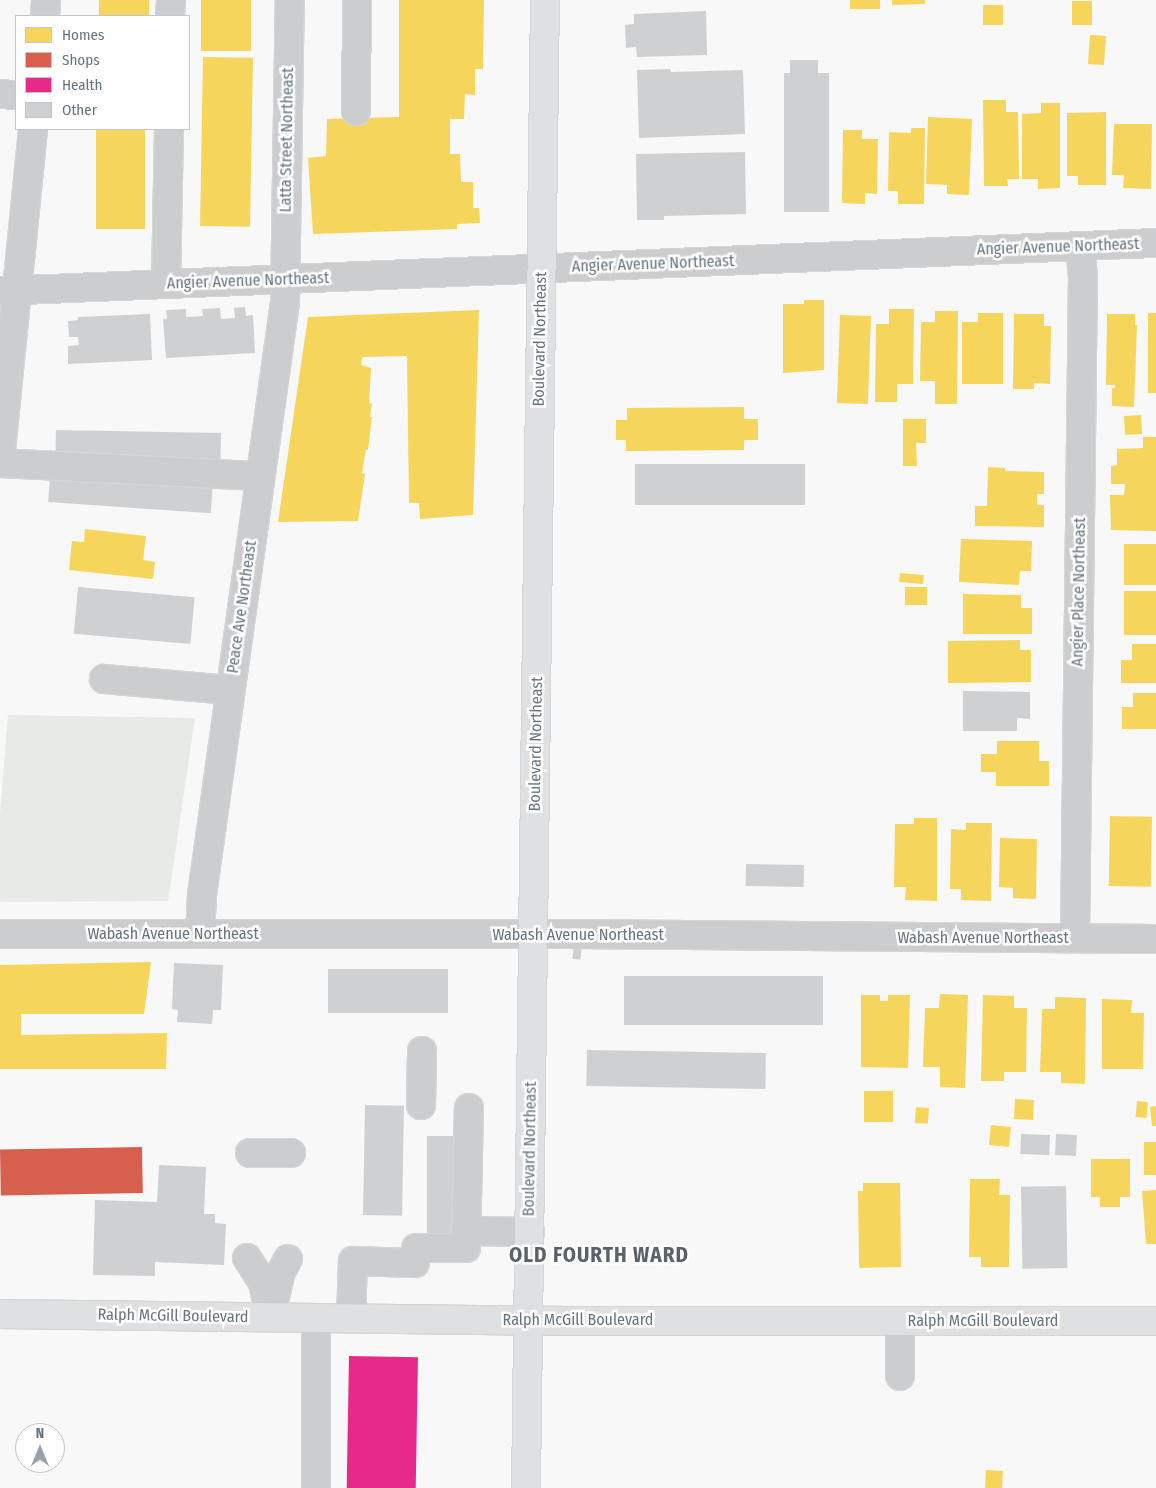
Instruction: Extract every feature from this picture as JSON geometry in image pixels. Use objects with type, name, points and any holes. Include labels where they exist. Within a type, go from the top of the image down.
[{"type":"main road","name":"Boulevard Northeast","points":[[526,1488],[545,0]]},
{"type":"main road","name":"Ralph McGill Boulevard","points":[[0,1314],[529,1320],[1156,1322]]},
{"type":"street","points":[[45,15],[46,0]]},
{"type":"street","points":[[170,0],[170,15]]},
{"type":"street","name":"Latta Street Northeast","points":[[285,279],[290,0]]},
{"type":"street","points":[[356,111],[357,0]]},
{"type":"street","points":[[0,94],[15,95]]},
{"type":"street","points":[[33,130],[8,291],[0,461],[260,476]]},
{"type":"street","points":[[166,284],[169,130]]},
{"type":"street","name":"Angier Avenue Northeast","points":[[8,291],[1156,243]]},
{"type":"street","name":"Angier Place Northeast","points":[[1075,938],[1083,278],[1080,246]]},
{"type":"street","name":"Peace Ave Northeast","points":[[200,934],[202,896],[285,302],[285,279]]},
{"type":"street","points":[[104,679],[230,690]]},
{"type":"street","name":"Wabash Avenue Northeast","points":[[0,934],[534,934],[1156,939]]},
{"type":"street","points":[[421,1106],[422,1051]]},
{"type":"street","points":[[350,1318],[353,1261],[466,1248],[469,1108]]},
{"type":"street","points":[[250,1153],[290,1153]]},
{"type":"street","points":[[467,1232],[530,1232]]},
{"type":"street","points":[[247,1258],[263,1283],[270,1317]]},
{"type":"street","points":[[270,1317],[280,1274],[288,1259]]},
{"type":"street","points":[[316,1318],[316,1488]]},
{"type":"street","points":[[900,1321],[900,1376]]},
{"type":"shaded area","points":[[8,715],[195,718],[168,901],[0,902],[0,814]]},
{"type":"building: Homes","points":[[99,0],[149,0],[149,15],[99,15]]},
{"type":"building: Homes","points":[[201,0],[251,0],[251,51],[201,51]]},
{"type":"building: Homes","points":[[399,0],[484,0],[483,69],[475,69],[475,95],[465,94],[464,119],[450,119],[450,154],[460,154],[461,182],[473,182],[473,208],[479,208],[480,223],[457,224],[457,229],[313,234],[308,158],[326,156],[327,119],[399,117]]},
{"type":"building: Homes","points":[[850,0],[880,0],[880,9],[850,9]]},
{"type":"building: Homes","points":[[892,0],[925,0],[925,4],[892,5]]},
{"type":"building: Homes","points":[[1072,1],[1092,1],[1092,25],[1072,25]]},
{"type":"building: Homes","points":[[983,5],[1003,5],[1003,25],[983,25]]},
{"type":"building: Homes","points":[[1090,35],[1106,36],[1104,65],[1088,64]]},
{"type":"building: Homes","points":[[203,57],[253,58],[250,227],[200,226]]},
{"type":"building: Homes","points":[[983,100],[1006,100],[1006,112],[1018,112],[1019,179],[1007,179],[1008,186],[984,186]]},
{"type":"building: Homes","points":[[1041,103],[1060,103],[1060,188],[1038,189],[1038,179],[1022,179],[1022,114],[1041,113]]},
{"type":"building: Homes","points":[[1106,112],[1106,185],[1078,185],[1078,176],[1067,176],[1067,113]]},
{"type":"building: Homes","points":[[928,117],[972,119],[969,195],[947,194],[947,185],[926,184]]},
{"type":"building: Homes","points":[[1114,124],[1152,124],[1151,189],[1123,188],[1124,175],[1112,175]]},
{"type":"building: Homes","points":[[911,128],[925,128],[924,204],[898,204],[898,191],[888,191],[889,132],[911,133]]},
{"type":"building: Homes","points":[[96,130],[145,130],[145,229],[96,229]]},
{"type":"building: Homes","points":[[843,130],[862,130],[862,139],[878,139],[877,194],[865,193],[865,204],[842,203]]},
{"type":"building: Homes","points":[[804,300],[824,300],[824,370],[783,373],[783,304],[804,304]]},
{"type":"building: Homes","points":[[889,309],[914,309],[913,384],[897,384],[897,402],[875,402],[876,324],[889,324]]},
{"type":"building: Homes","points":[[479,310],[473,515],[420,519],[419,503],[409,503],[407,356],[362,357],[361,365],[371,368],[369,403],[372,404],[370,417],[372,417],[368,450],[366,449],[362,473],[365,474],[358,521],[278,522],[308,317]]},
{"type":"building: Homes","points":[[935,311],[958,311],[957,404],[935,404],[935,381],[920,381],[921,322],[935,322]]},
{"type":"building: Homes","points":[[978,313],[1003,313],[1003,384],[962,384],[962,322],[978,322]]},
{"type":"building: Homes","points":[[1148,313],[1156,313],[1156,393],[1148,393]]},
{"type":"building: Homes","points":[[1014,314],[1044,314],[1044,326],[1051,326],[1050,384],[1034,383],[1034,389],[1013,389]]},
{"type":"building: Homes","points":[[1107,314],[1135,314],[1135,325],[1137,325],[1134,407],[1112,406],[1112,388],[1115,388],[1115,385],[1106,385]]},
{"type":"building: Homes","points":[[840,315],[871,316],[868,404],[837,403]]},
{"type":"building: Homes","points":[[744,407],[744,419],[758,419],[758,440],[744,440],[744,450],[626,451],[626,440],[616,440],[616,420],[627,420],[627,408]]},
{"type":"building: Homes","points":[[1141,415],[1142,434],[1125,435],[1124,416]]},
{"type":"building: Homes","points":[[903,419],[926,419],[926,443],[916,443],[917,466],[903,466]]},
{"type":"building: Homes","points":[[1143,437],[1156,437],[1156,531],[1111,530],[1110,495],[1124,495],[1125,484],[1111,484],[1111,466],[1117,465],[1117,449],[1143,448]]},
{"type":"building: Homes","points":[[988,467],[1005,468],[1005,471],[1044,472],[1044,494],[1037,494],[1037,505],[1044,505],[1044,527],[975,526],[975,506],[987,506]]},
{"type":"building: Homes","points":[[85,529],[146,536],[143,560],[155,562],[153,579],[69,570],[72,541],[84,542]]},
{"type":"building: Homes","points":[[961,539],[1032,541],[1031,571],[1020,571],[1019,585],[959,582]]},
{"type":"building: Homes","points":[[1124,544],[1156,544],[1156,585],[1124,585]]},
{"type":"building: Homes","points":[[900,573],[924,575],[923,584],[899,582]]},
{"type":"building: Homes","points":[[905,587],[927,587],[927,605],[905,605]]},
{"type":"building: Homes","points":[[1124,591],[1156,591],[1156,635],[1124,635]]},
{"type":"building: Homes","points":[[963,594],[1021,595],[1021,608],[1032,608],[1032,634],[963,634]]},
{"type":"building: Homes","points":[[1020,640],[1020,650],[1031,650],[1031,682],[948,683],[948,641]]},
{"type":"building: Homes","points":[[1132,644],[1156,644],[1156,683],[1121,683],[1121,660],[1132,660]]},
{"type":"building: Homes","points":[[1133,693],[1156,693],[1156,729],[1122,729],[1122,707],[1133,707]]},
{"type":"building: Homes","points":[[997,741],[1039,741],[1039,761],[1049,761],[1049,786],[996,786],[996,772],[981,772],[981,754],[997,754]]},
{"type":"building: Homes","points":[[1110,816],[1152,817],[1151,887],[1109,886]]},
{"type":"building: Homes","points":[[914,818],[937,818],[937,901],[905,900],[906,887],[894,887],[895,824],[914,824]]},
{"type":"building: Homes","points":[[966,823],[992,823],[991,901],[961,900],[961,889],[950,889],[951,829],[966,830]]},
{"type":"building: Homes","points":[[1000,838],[1037,839],[1036,899],[1013,898],[1013,888],[999,887]]},
{"type":"building: Homes","points":[[151,962],[144,1014],[21,1014],[21,1035],[167,1033],[166,1069],[0,1069],[0,965]]},
{"type":"building: Homes","points":[[940,994],[968,995],[965,1088],[940,1087],[940,1067],[923,1067],[925,1008],[939,1008]]},
{"type":"building: Homes","points":[[861,995],[880,995],[880,1001],[888,1001],[888,995],[910,995],[908,1068],[861,1067]]},
{"type":"building: Homes","points":[[983,995],[1014,996],[1014,1008],[1027,1008],[1026,1072],[1004,1072],[1004,1081],[981,1081]]},
{"type":"building: Homes","points":[[1055,997],[1086,998],[1085,1084],[1061,1083],[1061,1072],[1040,1072],[1042,1009],[1055,1009]]},
{"type":"building: Homes","points":[[1102,999],[1132,1000],[1131,1013],[1144,1013],[1143,1069],[1102,1069]]},
{"type":"building: Homes","points":[[864,1091],[893,1091],[893,1122],[864,1122]]},
{"type":"building: Homes","points":[[1015,1099],[1034,1100],[1033,1120],[1014,1119]]},
{"type":"building: Homes","points":[[1137,1101],[1148,1102],[1147,1118],[1136,1117]]},
{"type":"building: Homes","points":[[1156,1106],[1156,1126],[1152,1126],[1150,1107]]},
{"type":"building: Homes","points":[[916,1107],[929,1108],[928,1124],[915,1123]]},
{"type":"building: Homes","points":[[991,1125],[1011,1127],[1009,1147],[989,1145]]},
{"type":"building: Homes","points":[[1144,1142],[1156,1142],[1156,1175],[1144,1175]]},
{"type":"building: Homes","points":[[1091,1159],[1130,1159],[1130,1197],[1120,1197],[1120,1207],[1100,1207],[1100,1197],[1091,1197]]},
{"type":"building: Homes","points":[[970,1179],[1000,1179],[999,1195],[1010,1195],[1009,1267],[981,1267],[981,1257],[969,1257]]},
{"type":"building: Homes","points":[[863,1183],[900,1183],[901,1267],[859,1268],[858,1191],[863,1191]]},
{"type":"building: Homes","points":[[1156,1190],[1156,1244],[1146,1244],[1142,1191]]},
{"type":"building: Homes","points":[[986,1470],[1003,1471],[1002,1488],[985,1488]]},
{"type":"building: Shops","points":[[142,1147],[143,1193],[1,1195],[0,1149]]},
{"type":"building: Health","points":[[349,1356],[418,1357],[416,1488],[347,1488]]},
{"type":"building: Other","points":[[706,11],[707,55],[637,57],[636,47],[626,48],[625,25],[634,24],[634,14]]},
{"type":"building: Other","points":[[790,60],[818,60],[818,73],[829,73],[829,212],[784,212],[784,73],[790,73]]},
{"type":"building: Other","points":[[670,69],[671,72],[743,70],[745,134],[639,138],[637,70]]},
{"type":"building: Other","points":[[745,152],[746,214],[664,216],[664,220],[637,220],[636,154]]},
{"type":"building: Other","points":[[245,307],[246,316],[253,315],[255,353],[166,358],[163,319],[167,319],[166,310],[186,309],[186,317],[203,316],[202,309],[220,308],[221,319],[235,318],[234,308]]},
{"type":"building: Other","points":[[150,314],[152,360],[68,364],[68,346],[79,345],[78,337],[69,337],[68,321],[78,320],[78,317]]},
{"type":"building: Other","points":[[56,430],[221,433],[220,461],[56,458]]},
{"type":"building: Other","points":[[635,464],[805,464],[805,505],[635,505]]},
{"type":"building: Other","points":[[50,476],[213,487],[211,513],[48,502]]},
{"type":"building: Other","points":[[78,587],[195,597],[190,644],[74,634]]},
{"type":"building: Other","points":[[963,691],[1030,692],[1030,719],[1017,718],[1017,731],[963,731]]},
{"type":"building: Other","points":[[746,864],[804,865],[804,887],[746,886]]},
{"type":"building: Other","points":[[575,937],[583,938],[580,960],[572,959]]},
{"type":"building: Other","points":[[174,963],[223,965],[221,1010],[213,1010],[212,1024],[177,1022],[178,1010],[172,1009]]},
{"type":"building: Other","points":[[328,969],[448,969],[448,1013],[328,1013]]},
{"type":"building: Other","points":[[624,976],[823,976],[823,1025],[624,1025]]},
{"type":"building: Other","points":[[587,1050],[766,1053],[765,1089],[586,1086]]},
{"type":"building: Other","points":[[365,1105],[404,1106],[402,1216],[363,1215]]},
{"type":"building: Other","points":[[1021,1134],[1050,1135],[1049,1155],[1020,1154]]},
{"type":"building: Other","points":[[1056,1134],[1077,1135],[1076,1156],[1055,1155]]},
{"type":"building: Other","points":[[427,1136],[457,1136],[457,1239],[427,1239]]},
{"type":"building: Other","points":[[159,1165],[206,1167],[204,1214],[215,1214],[215,1223],[226,1224],[224,1265],[155,1262],[155,1276],[93,1275],[95,1200],[157,1202]]},
{"type":"building: Other","points":[[1066,1186],[1067,1268],[1022,1269],[1021,1187]]},
{"type":"district","name":"OLD FOURTH WARD","points":[[599,1255]]}]
